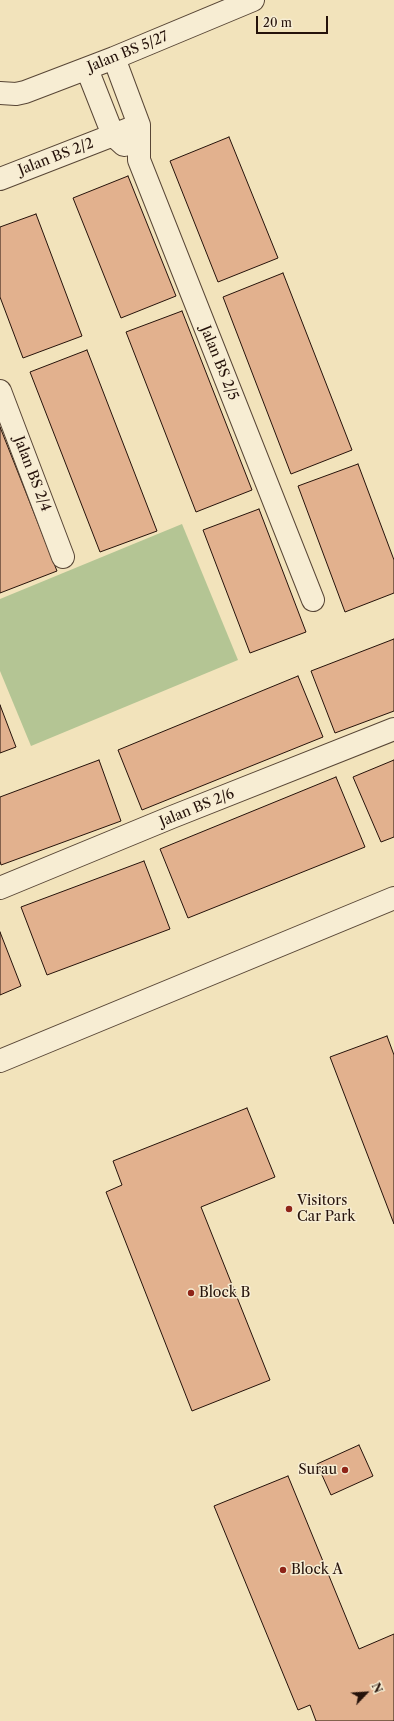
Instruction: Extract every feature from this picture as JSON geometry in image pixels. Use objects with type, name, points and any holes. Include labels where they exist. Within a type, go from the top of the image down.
[{"type":"street","name":"Jalan BS 5/27","points":[[0,93],[16,94],[26,92],[87,69],[253,0]]},
{"type":"street","points":[[114,58],[139,124]]},
{"type":"street","points":[[87,69],[113,135],[139,160]]},
{"type":"street","name":"Jalan BS 2/2","points":[[0,179],[139,124]]},
{"type":"street","name":"Jalan BS 2/5","points":[[139,124],[139,160],[313,600]]},
{"type":"street","name":"Jalan BS 2/4","points":[[0,391],[63,557]]},
{"type":"street","name":"Jalan BS 2/6","points":[[0,888],[172,817],[394,729]]},
{"type":"street","points":[[0,1061],[394,898]]},
{"type":"green space","points":[[182,524],[238,660],[31,746],[0,671],[0,599]]},
{"type":"building","points":[[229,137],[278,258],[218,282],[170,161]]},
{"type":"building","points":[[128,176],[176,296],[121,318],[73,198]]},
{"type":"building","points":[[36,214],[82,336],[23,358],[0,297],[0,227]]},
{"type":"building","points":[[283,273],[352,450],[291,474],[223,297]]},
{"type":"building","points":[[182,311],[252,490],[196,512],[126,332]]},
{"type":"building","points":[[87,350],[157,531],[100,552],[30,372]]},
{"type":"building","points":[[0,427],[57,571],[0,593]]},
{"type":"building","points":[[358,464],[394,560],[394,593],[345,612],[298,486]]},
{"type":"building","points":[[259,509],[306,632],[250,653],[203,530]]},
{"type":"building","points":[[394,639],[394,711],[335,733],[311,671]]},
{"type":"building","points":[[298,676],[323,737],[142,810],[118,750]]},
{"type":"building","points":[[0,705],[16,747],[0,753]]},
{"type":"building","points":[[99,760],[121,821],[1,865],[0,797]]},
{"type":"building","points":[[394,760],[394,837],[381,842],[353,777]]},
{"type":"building","points":[[336,777],[365,847],[188,918],[160,849]]},
{"type":"building","points":[[144,861],[170,929],[47,975],[21,907]]},
{"type":"building","points":[[0,932],[21,986],[0,995]]},
{"type":"building","points":[[387,1036],[394,1055],[394,1224],[330,1057]]},
{"type":"building","name":"Block B","points":[[247,1108],[275,1177],[201,1207],[270,1380],[192,1411],[106,1192],[122,1185],[113,1161]]},
{"type":"building","name":"Surau","points":[[359,1445],[373,1476],[331,1495],[317,1464]]},
{"type":"building","name":"Block A","points":[[288,1476],[359,1649],[394,1634],[394,1721],[316,1721],[310,1705],[298,1710],[214,1506]]},
{"type":"place","name":"Visitors Car Park","points":[[289,1209]]},
{"type":"place","name":"Block B","points":[[191,1293]]},
{"type":"place","name":"Surau","points":[[345,1470]]},
{"type":"place","name":"Block A","points":[[283,1570]]}]
